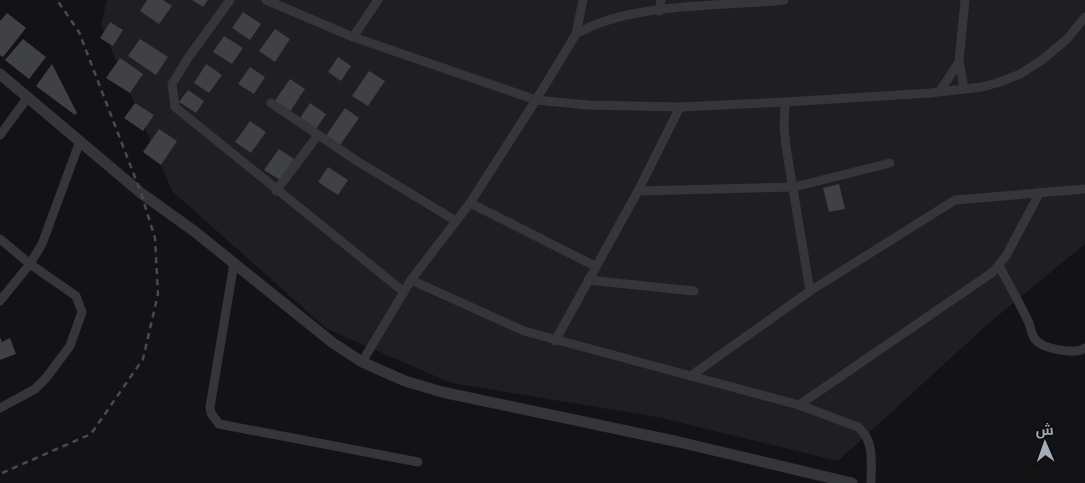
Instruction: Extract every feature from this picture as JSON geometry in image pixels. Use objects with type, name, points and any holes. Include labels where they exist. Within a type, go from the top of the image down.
[{"type":"street","points":[[230,0],[188,58],[172,84],[172,99],[175,107],[276,191],[404,292]]},
{"type":"street","points":[[266,0],[353,37],[536,100],[568,104],[680,107],[785,102],[940,91],[992,85],[1020,74],[1042,60],[1067,39],[1085,17]]},
{"type":"street","points":[[353,37],[378,0]]},
{"type":"street","points":[[362,362],[411,280],[470,203],[536,100],[576,34],[583,0]]},
{"type":"street","points":[[659,10],[660,0]]},
{"type":"street","points":[[576,34],[593,23],[659,10],[784,0]]},
{"type":"street","points":[[964,88],[959,61],[965,0]]},
{"type":"street","points":[[940,91],[959,61]]},
{"type":"street","points":[[0,74],[141,193],[234,263],[302,320],[362,362],[405,381],[442,392],[679,442],[852,483]]},
{"type":"street","points":[[0,135],[28,97]]},
{"type":"street","points":[[785,102],[784,126],[810,291]]},
{"type":"street","points":[[270,103],[456,221]]},
{"type":"street","points":[[555,341],[638,191],[680,107]]},
{"type":"street","points":[[276,191],[318,135]]},
{"type":"street","points":[[0,301],[30,264],[42,244],[55,214],[80,141]]},
{"type":"street","points":[[638,191],[794,188],[890,163]]},
{"type":"street","points":[[692,375],[810,291],[955,200],[1085,189]]},
{"type":"street","points":[[799,405],[999,266],[1040,192]]},
{"type":"street","points":[[470,203],[595,266]]},
{"type":"street","points":[[0,239],[30,264],[76,296],[82,312],[70,346],[52,371],[35,389],[0,408]]},
{"type":"street","points":[[234,263],[210,407],[213,418],[219,424],[418,462]]},
{"type":"street","points":[[999,266],[1029,322],[1035,340],[1041,344],[1071,352],[1080,352],[1085,348]]},
{"type":"street","points":[[411,280],[524,332],[692,375],[799,405],[862,430],[868,438],[871,450],[872,483]]},
{"type":"street","points":[[588,280],[694,291]]},
{"type":"shaded area","points":[[107,0],[1085,0],[1085,244],[988,324],[838,461],[662,418],[451,383],[327,329],[172,191],[101,25]]},
{"type":"building","points":[[147,0],[163,0],[172,6],[159,24],[140,11]]},
{"type":"building","points":[[192,0],[208,0],[203,7]]},
{"type":"building","points":[[243,12],[261,24],[250,40],[232,28]]},
{"type":"building","points":[[7,13],[26,28],[3,57],[0,55],[0,21]]},
{"type":"building","points":[[110,22],[123,30],[113,46],[100,38]]},
{"type":"building","points":[[275,29],[290,39],[275,62],[259,51]]},
{"type":"building","points":[[224,36],[243,48],[232,64],[213,52]]},
{"type":"building","points":[[23,39],[46,57],[29,79],[5,60]]},
{"type":"building","points":[[140,39],[168,57],[156,75],[128,56]]},
{"type":"building","points":[[338,57],[351,66],[341,81],[328,72]]},
{"type":"building","points":[[120,58],[143,74],[130,93],[106,78]]},
{"type":"building","points":[[52,64],[77,113],[75,115],[36,86]]},
{"type":"building","points":[[206,64],[222,75],[209,93],[194,83]]},
{"type":"building","points":[[250,67],[265,77],[254,94],[238,84]]},
{"type":"building","points":[[369,71],[385,81],[368,106],[352,96]]},
{"type":"building","points":[[290,79],[305,89],[289,113],[274,102]]},
{"type":"building","points":[[188,90],[204,101],[196,113],[179,102]]},
{"type":"building","points":[[135,103],[154,115],[143,131],[124,118]]},
{"type":"building","points":[[310,103],[326,114],[316,129],[300,118]]},
{"type":"building","points":[[345,108],[359,118],[340,145],[326,136]]},
{"type":"building","points":[[250,121],[266,132],[251,153],[235,142]]},
{"type":"building","points":[[159,129],[177,141],[161,165],[143,152]]},
{"type":"building","points":[[279,149],[294,159],[280,180],[264,170]]},
{"type":"building","points":[[328,167],[348,180],[338,195],[318,182]]},
{"type":"building","points":[[839,184],[845,209],[829,212],[823,188]]},
{"type":"building","points":[[0,337],[2,342],[10,338],[16,354],[0,360]]},
{"type":"railway","points":[[2,473],[91,434],[143,359],[158,294],[155,238],[141,193],[79,32],[57,0]]}]
